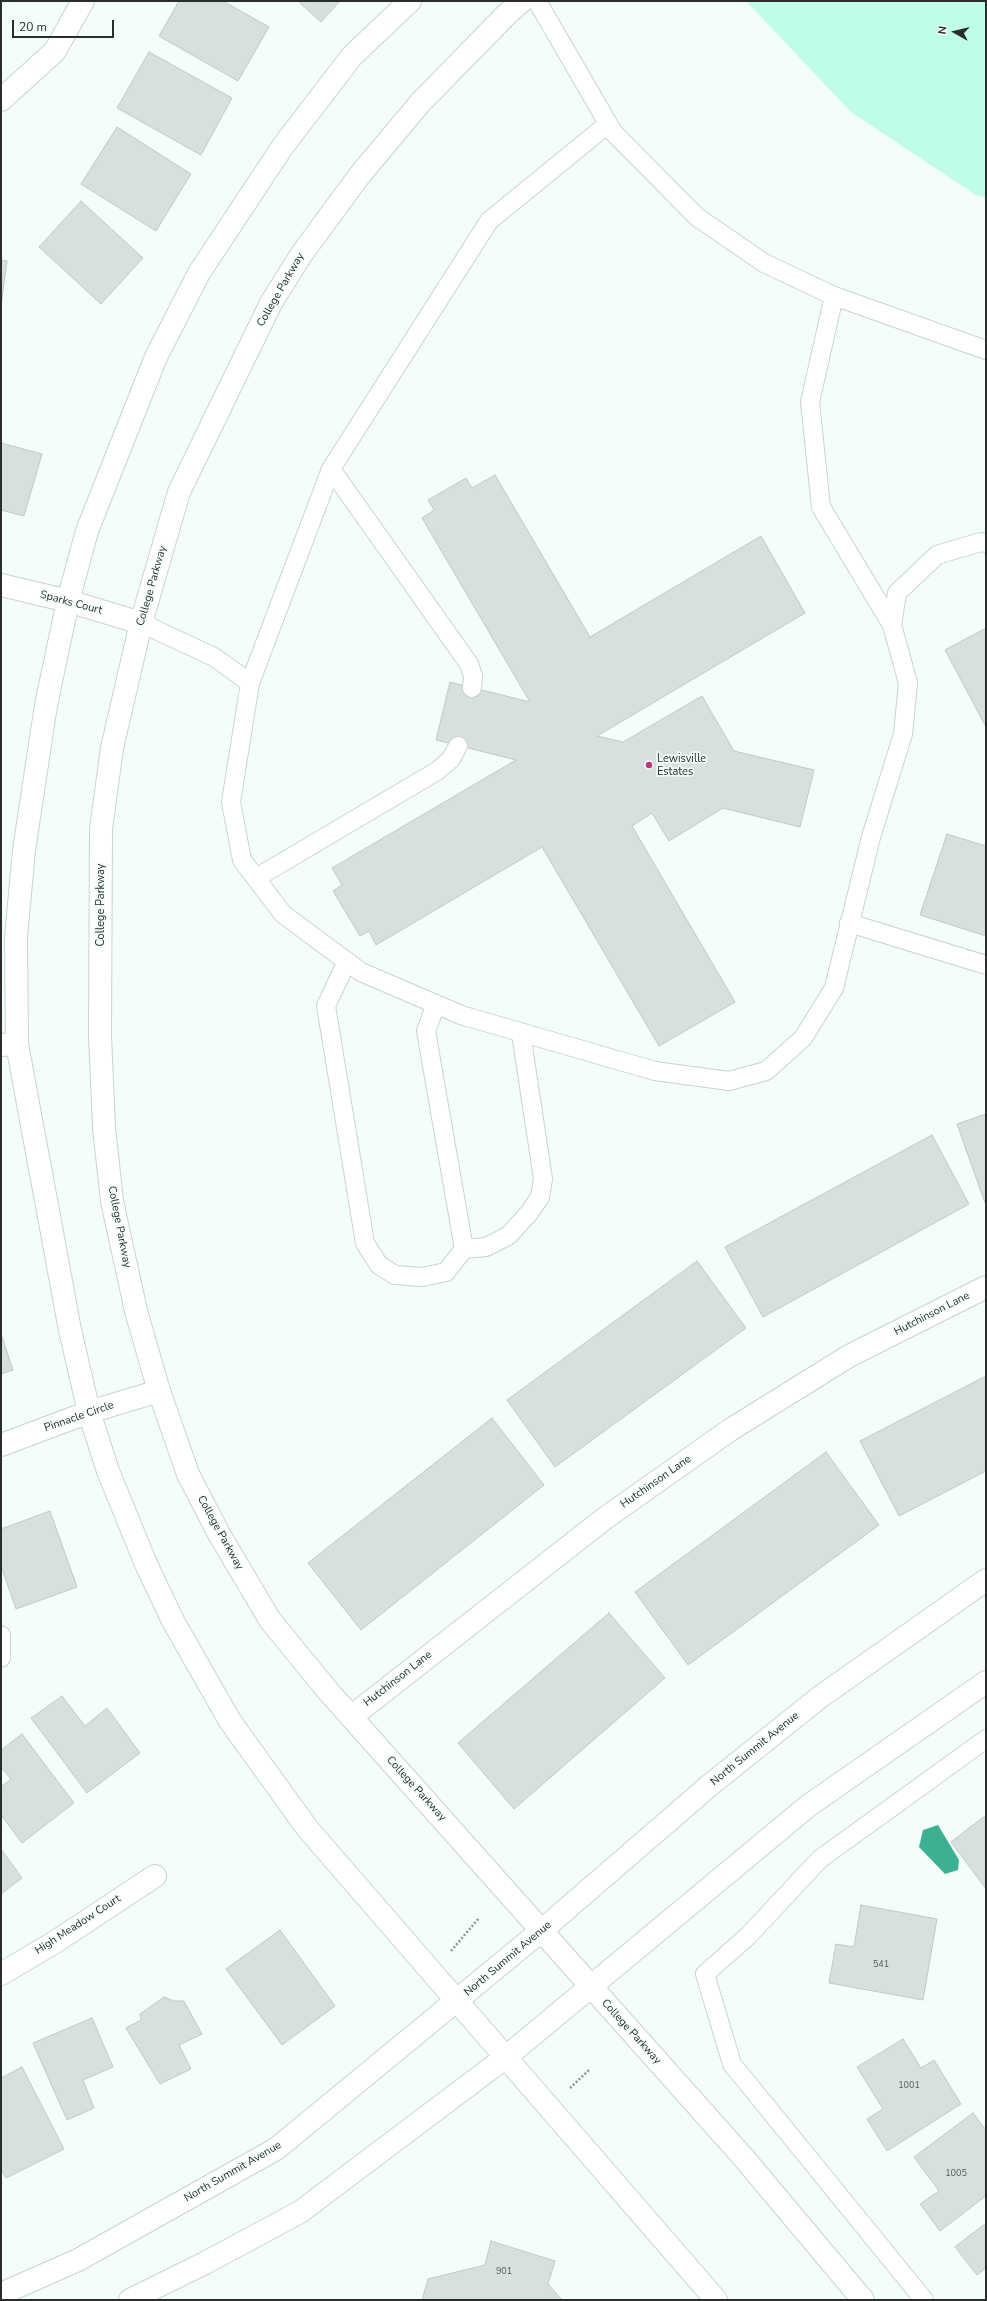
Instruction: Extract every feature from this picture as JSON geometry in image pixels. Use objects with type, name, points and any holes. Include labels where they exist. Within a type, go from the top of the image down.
[{"type":"street","points":[[1,100],[55,51],[83,1]]},
{"type":"street","points":[[410,1],[352,56],[283,146],[199,273],[153,364],[87,531],[68,601],[46,705],[24,850],[16,937],[9,1045],[89,1412],[108,1471],[146,1564],[173,1621],[230,1721],[307,1828],[716,2300]]},
{"type":"street","name":"College Parkway","points":[[522,1],[507,14],[420,103],[359,176],[301,255],[272,303],[179,492],[141,623],[112,748],[101,828],[100,1036],[104,1128],[112,1201],[136,1311],[159,1391],[188,1474],[250,1587],[270,1620],[351,1717],[516,1901],[540,1931],[743,2157],[863,2300]]},
{"type":"street","name":"Sparks Court","points":[[1,585],[68,601],[141,623]]},
{"type":"street","name":"Hutchinson Lane","points":[[351,1717],[604,1519],[730,1430],[849,1356],[986,1287]]},
{"type":"street","name":"Pinnacle Circle","points":[[1,1445],[89,1412],[159,1391]]},
{"type":"street","name":"North Summit Avenue","points":[[1,2294],[78,2260],[276,2150],[540,1931],[710,1785],[820,1697],[986,1580]]},
{"type":"street","points":[[130,2300],[206,2263],[300,2212],[506,2057],[808,1806],[986,1682]]},
{"type":"street","name":"High Meadow Court","points":[[1,1974],[55,1942],[155,1876]]},
{"type":"lane","points":[[537,1],[613,132],[697,217],[764,263],[834,296],[986,350]]},
{"type":"lane","points":[[608,124],[489,221],[331,469],[250,683],[231,802],[242,860],[283,914],[361,972],[461,1015],[655,1071],[729,1081],[766,1071],[803,1038],[834,988],[870,837],[903,734],[908,683],[892,625],[821,507],[810,402],[834,296]]},
{"type":"lane","points":[[331,469],[469,664],[473,676],[472,688]]},
{"type":"lane","points":[[892,625],[897,593],[937,555],[981,542],[986,543]]},
{"type":"lane","points":[[141,623],[214,657],[250,683]]},
{"type":"lane","points":[[256,878],[437,771],[451,759],[458,746]]},
{"type":"lane","points":[[849,923],[986,965]]},
{"type":"lane","points":[[347,961],[326,1006],[365,1243],[379,1265],[395,1275],[422,1277],[446,1272],[464,1249],[486,1247],[508,1236],[529,1213],[540,1197],[543,1179],[522,1033]]},
{"type":"lane","points":[[436,1004],[426,1031],[464,1249]]},
{"type":"lane","points":[[1,1635],[1,1658]]},
{"type":"lane","points":[[924,2300],[732,2064],[705,1974],[748,1936],[820,1859],[986,1739]]},
{"type":"path","points":[[449,1952],[479,1918]]},
{"type":"path","points":[[566,2091],[590,2069]]},
{"type":"shaded area","points":[[746,1],[986,1],[986,198],[976,195],[851,112]]},
{"type":"shaded area","points":[[938,1825],[959,1860],[958,1870],[945,1874],[919,1847],[923,1830]]},
{"type":"building","points":[[179,1],[223,1],[269,27],[238,81],[159,36]]},
{"type":"building","points":[[298,1],[340,1],[321,22]]},
{"type":"building","points":[[149,52],[232,98],[201,155],[117,108]]},
{"type":"building","points":[[117,127],[191,174],[156,231],[81,184]]},
{"type":"building","points":[[81,201],[143,258],[101,304],[39,247]]},
{"type":"building","points":[[1,260],[7,261],[1,306]]},
{"type":"building","points":[[1,443],[42,454],[24,516],[1,510]]},
{"type":"building","name":"Lewisville Estates","points":[[495,475],[590,637],[761,536],[805,613],[597,736],[623,742],[702,696],[734,751],[814,770],[800,827],[723,808],[669,841],[652,813],[632,826],[735,1002],[659,1046],[542,847],[376,945],[369,931],[360,936],[333,891],[342,885],[332,868],[516,760],[436,740],[450,682],[530,702],[422,518],[434,510],[428,500],[466,478],[472,488]]},
{"type":"building","points":[[986,628],[986,724],[985,725],[945,650]]},
{"type":"building","points":[[947,834],[986,846],[986,936],[920,915]]},
{"type":"building","points":[[986,1114],[986,1203],[985,1203],[957,1124]]},
{"type":"building","points":[[932,1135],[969,1204],[763,1317],[725,1247]]},
{"type":"building","points":[[697,1261],[746,1328],[555,1467],[507,1400]]},
{"type":"building","points":[[1,1334],[13,1370],[1,1374]]},
{"type":"building","points":[[986,1376],[986,1471],[899,1516],[860,1441]]},
{"type":"building","points":[[492,1418],[544,1485],[361,1630],[308,1563]]},
{"type":"building","points":[[826,1452],[879,1525],[688,1665],[635,1592]]},
{"type":"building","points":[[50,1511],[77,1587],[16,1609],[1,1566],[1,1529]]},
{"type":"building","points":[[609,1613],[665,1678],[514,1809],[458,1743]]},
{"type":"building","points":[[62,1696],[85,1726],[107,1708],[140,1753],[87,1793],[31,1718]]},
{"type":"building","points":[[22,1734],[74,1803],[22,1843],[1,1815],[1,1787],[11,1779],[1,1767],[1,1750]]},
{"type":"building","points":[[986,1815],[986,1889],[951,1842]]},
{"type":"building","points":[[1,1849],[22,1878],[1,1894]]},
{"type":"building","points":[[861,1905],[937,1919],[923,2000],[829,1983],[836,1944],[854,1947]]},
{"type":"building","points":[[280,1930],[335,2006],[282,2045],[226,1969]]},
{"type":"building","points":[[164,1997],[174,2001],[184,2001],[202,2034],[179,2045],[191,2069],[160,2084],[126,2028],[141,2020],[140,2014]]},
{"type":"building","points":[[92,2018],[113,2067],[83,2080],[94,2108],[67,2120],[33,2043]]},
{"type":"building","points":[[903,2039],[921,2068],[934,2060],[961,2104],[887,2151],[867,2119],[883,2109],[857,2067]]},
{"type":"building","points":[[22,2067],[64,2149],[6,2178],[1,2169],[1,2078]]},
{"type":"building","points":[[973,2113],[986,2130],[986,2196],[940,2231],[920,2204],[939,2191],[914,2157]]},
{"type":"building","points":[[986,2223],[986,2268],[977,2275],[955,2247]]},
{"type":"building","points":[[491,2241],[555,2261],[548,2284],[562,2300],[422,2300],[428,2279],[485,2265]]},
{"type":"place","name":"Lewisville Estates","points":[[649,765]]}]
